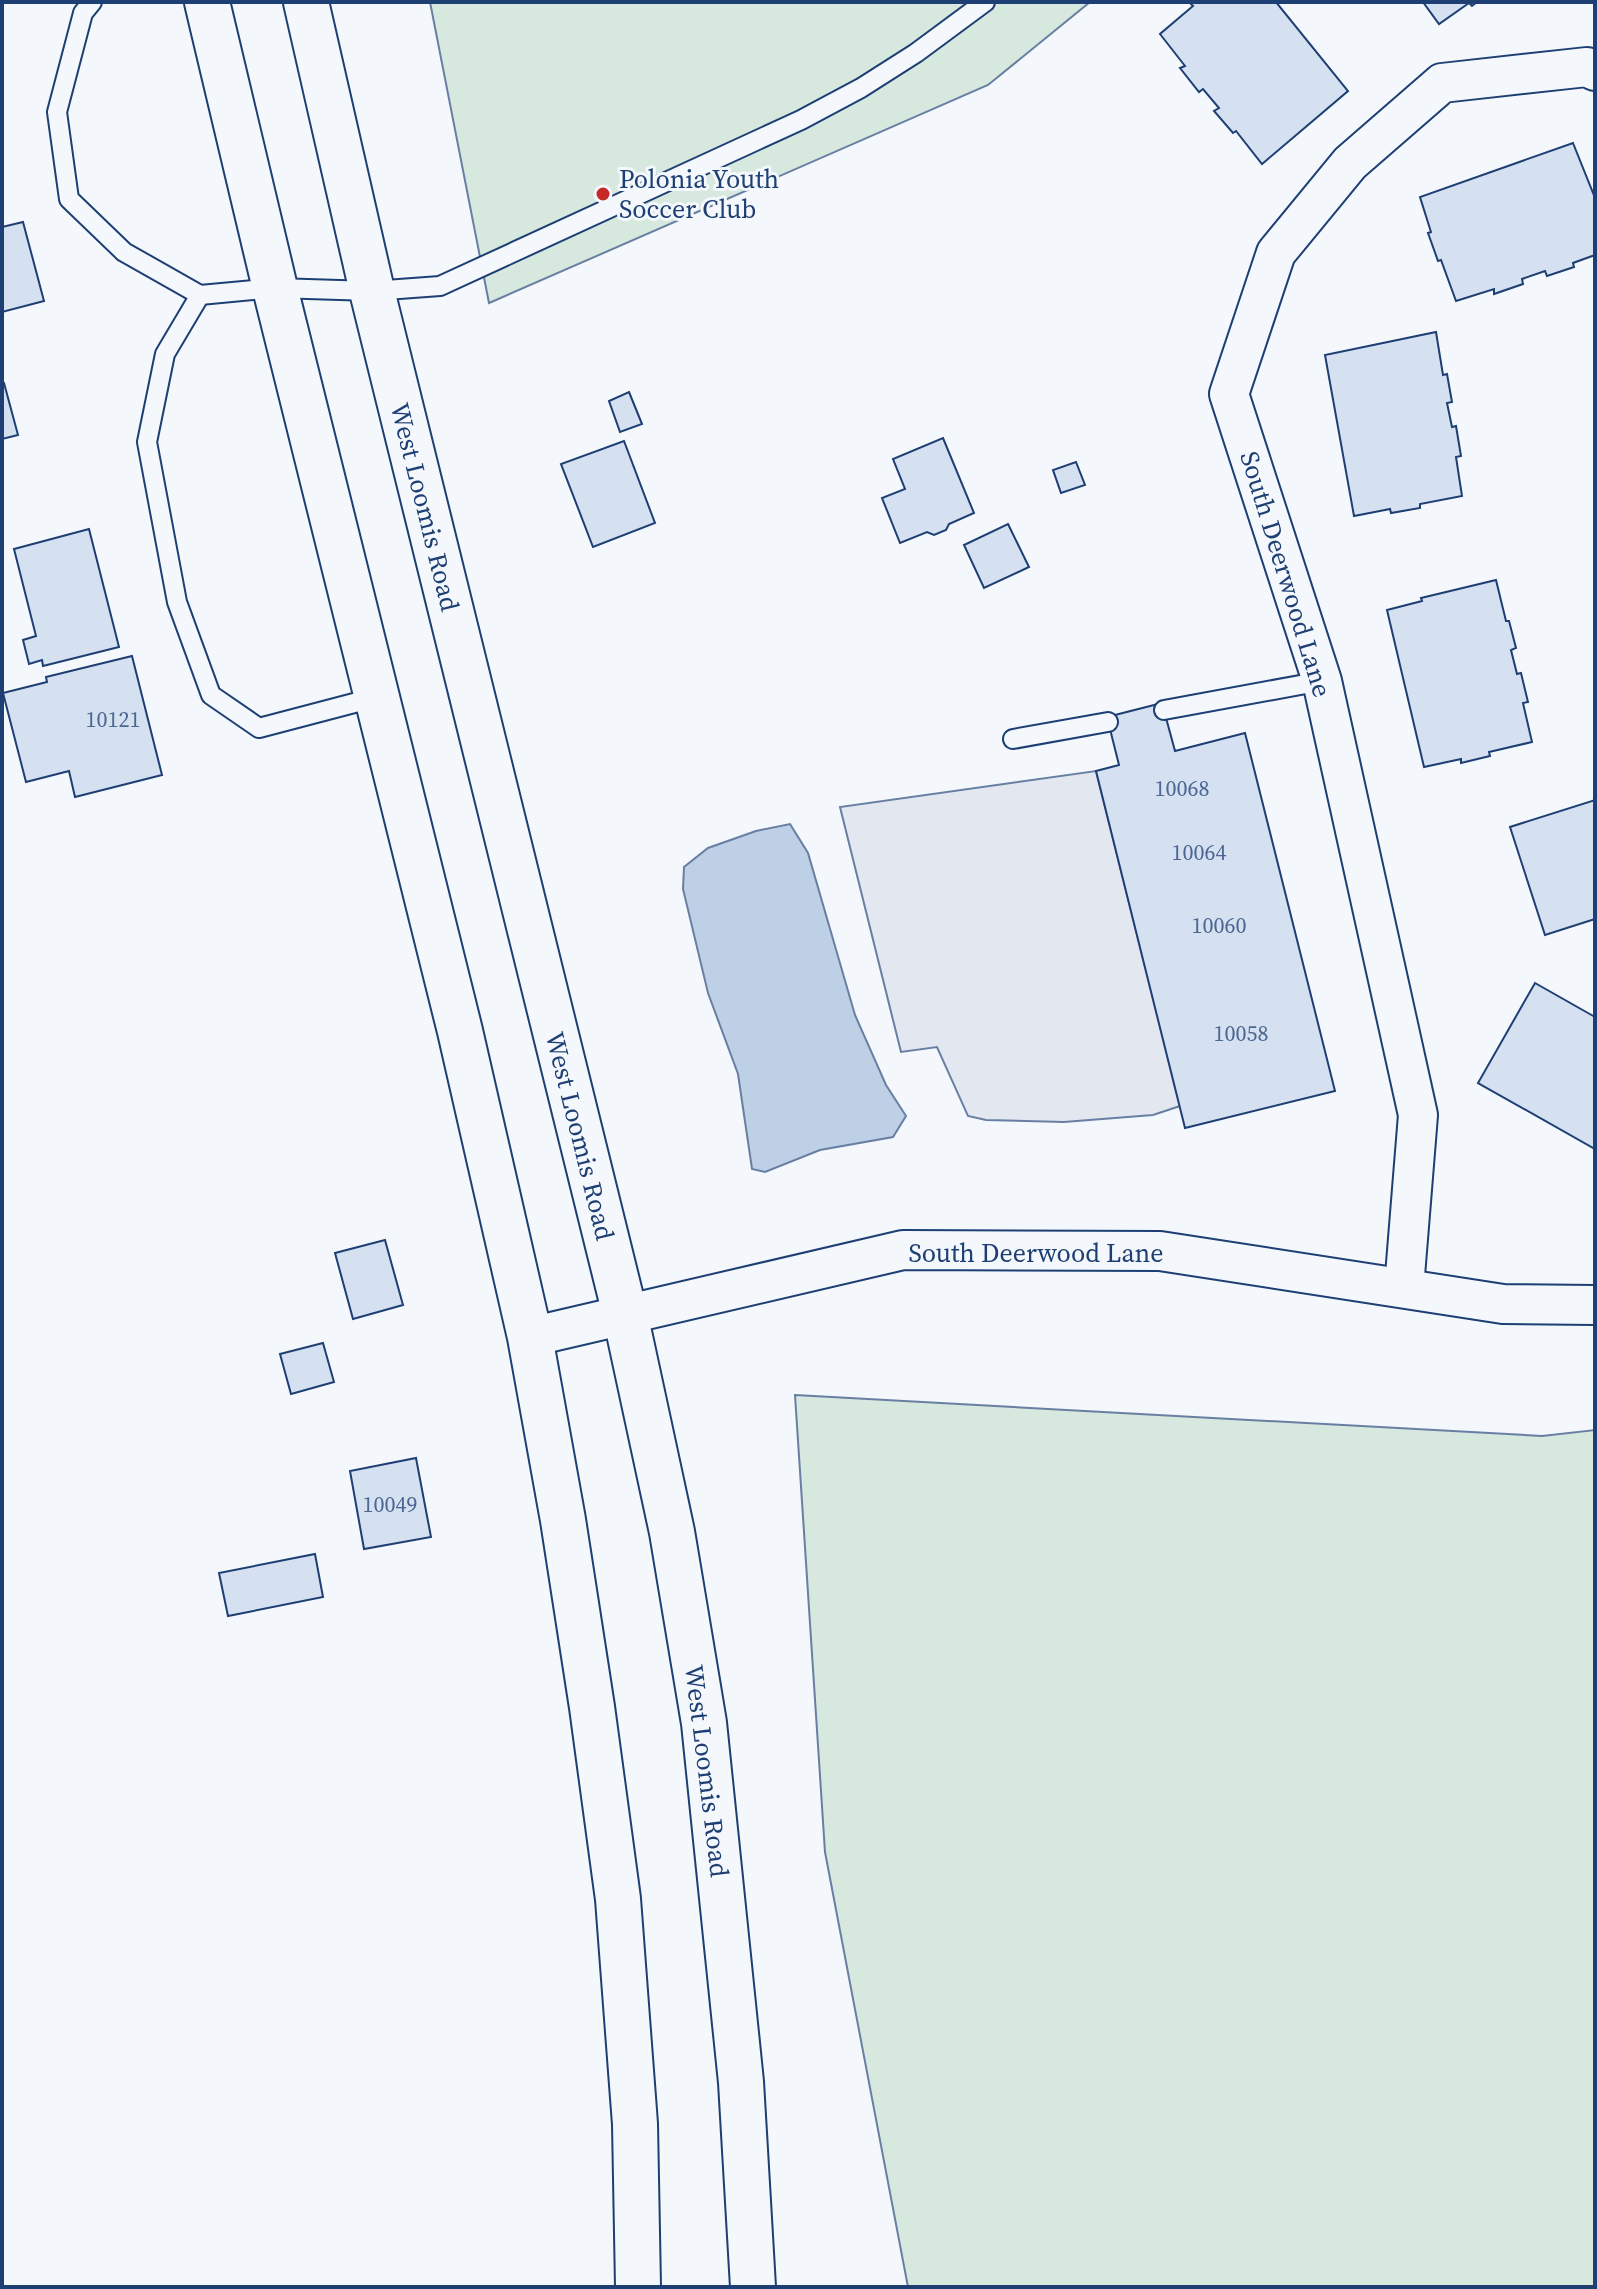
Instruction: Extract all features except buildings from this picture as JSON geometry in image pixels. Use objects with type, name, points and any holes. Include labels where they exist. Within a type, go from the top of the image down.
[{"type":"main road","points":[[207,2],[456,1016],[530,1337],[563,1520],[618,1899],[635,2124],[638,2287]]},
{"type":"main road","name":"West Loomis Road","points":[[306,2],[372,291],[625,1314],[672,1532],[704,1723],[741,2082],[753,2287]]},
{"type":"street","name":"South Deerwood Lane","points":[[1404,1288],[1418,1115],[1322,681],[1229,394],[1276,253],[1350,163],[1442,83],[1587,67],[1595,71]]},
{"type":"street","name":"South Deerwood Lane","points":[[530,1337],[903,1250],[1160,1251],[1503,1304],[1595,1305]]},
{"type":"lane","points":[[92,2],[83,13],[57,112],[69,199],[124,252],[200,295],[275,288],[372,291],[440,286],[801,120],[861,88],[916,53],[985,2]]},
{"type":"lane","points":[[200,295],[165,354],[147,442],[177,602],[211,695],[259,728],[377,697]]},
{"type":"lane","points":[[1164,710],[1322,681]]},
{"type":"lane","points":[[1013,739],[1108,722]]},
{"type":"shaded area","name":"Polonia Youth Soccer Club","points":[[430,2],[1090,2],[988,85],[489,303]]},
{"type":"shaded area","points":[[1096,771],[1180,1106],[1153,1115],[1064,1122],[986,1120],[968,1116],[937,1047],[901,1052],[840,807]]},
{"type":"shaded area","points":[[795,1395],[1542,1436],[1595,1430],[1595,2287],[908,2287],[825,1852]]},
{"type":"water","points":[[790,824],[808,853],[855,1015],[886,1085],[906,1116],[893,1137],[820,1150],[765,1172],[752,1169],[738,1074],[708,993],[683,889],[684,867],[708,848],[756,831]]},
{"type":"place","name":"Polonia Youth Soccer Club","points":[[603,194]]}]
